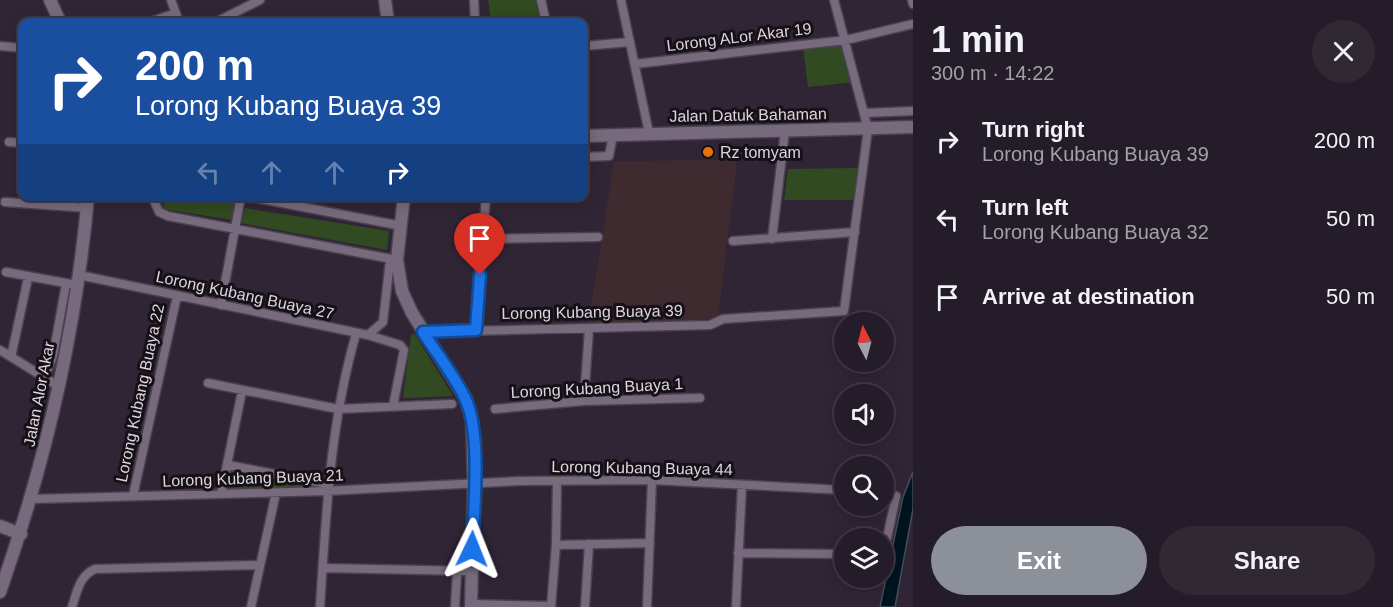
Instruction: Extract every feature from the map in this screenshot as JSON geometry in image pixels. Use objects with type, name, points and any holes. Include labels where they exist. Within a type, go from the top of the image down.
[{"type":"street","points":[[50,0],[58,18]]},
{"type":"street","points":[[171,0],[178,18]]},
{"type":"street","points":[[224,18],[260,0]]},
{"type":"street","points":[[385,0],[387,18]]},
{"type":"street","points":[[474,0],[475,18]]},
{"type":"street","points":[[541,0],[545,18]]},
{"type":"street","points":[[621,0],[649,133]]},
{"type":"street","points":[[733,241],[855,231],[868,129],[834,0]]},
{"type":"street","points":[[162,18],[176,13]]},
{"type":"street","name":"Lorong ALor Akar 19","points":[[635,64],[846,40],[913,24]]},
{"type":"street","points":[[588,46],[630,42]]},
{"type":"street","points":[[0,46],[18,48]]},
{"type":"street","points":[[865,113],[913,111]]},
{"type":"street","name":"Jalan Datuk Bahaman","points":[[588,136],[913,128]]},
{"type":"street","points":[[772,239],[785,131]]},
{"type":"street","points":[[588,157],[609,156],[613,135]]},
{"type":"street","points":[[9,142],[18,143]]},
{"type":"street","points":[[155,201],[159,212],[168,216],[394,260]]},
{"type":"street","points":[[221,305],[242,201]]},
{"type":"street","points":[[270,201],[402,226]]},
{"type":"street","points":[[368,335],[383,322],[402,226],[404,201]]},
{"type":"street","points":[[476,330],[486,201]]},
{"type":"street","points":[[5,202],[87,202]]},
{"type":"street","name":"Jalan Alor Akar","points":[[0,592],[32,499],[58,386],[58,358],[87,202]]},
{"type":"street","name":"Lorong Kubang Buaya 39","points":[[423,332],[586,326],[589,329],[710,325],[723,319],[844,311],[855,231]]},
{"type":"street","points":[[483,238],[598,237]]},
{"type":"street","points":[[394,260],[402,291],[423,332],[466,399],[472,420],[474,483],[471,605],[551,606],[556,545],[557,482]]},
{"type":"street","name":"Lorong Kubang Buaya 27","points":[[6,272],[27,278],[74,281],[221,305],[368,335],[403,346],[393,406]]},
{"type":"street","points":[[11,357],[27,278]]},
{"type":"street","name":"Lorong Kubang Buaya 22","points":[[133,496],[177,297]]},
{"type":"street","points":[[584,401],[589,329]]},
{"type":"street","points":[[320,607],[327,488],[338,410],[356,334]]},
{"type":"street","points":[[0,350],[58,386]]},
{"type":"street","points":[[44,379],[58,358]]},
{"type":"street","points":[[208,383],[242,392],[338,410],[452,404]]},
{"type":"street","points":[[221,494],[242,392]]},
{"type":"street","name":"Lorong Kubang Buaya 1","points":[[495,409],[584,401],[700,398]]},
{"type":"street","points":[[228,465],[327,488]]},
{"type":"street","points":[[647,607],[652,480]]},
{"type":"street","name":"Lorong Kubang Buaya 44","points":[[474,483],[652,480],[834,489]]},
{"type":"street","name":"Lorong Kubang Buaya 21","points":[[32,499],[276,493],[327,488],[474,483]]},
{"type":"street","points":[[736,607],[742,484]]},
{"type":"street","points":[[251,607],[276,493]]},
{"type":"street","points":[[0,526],[21,534]]},
{"type":"street","points":[[556,545],[650,543]]},
{"type":"street","points":[[585,607],[589,544]]},
{"type":"street","points":[[738,553],[834,554]]},
{"type":"street","points":[[72,607],[80,582],[86,573],[95,569],[260,565]]},
{"type":"street","points":[[323,568],[457,573],[472,571]]},
{"type":"street","points":[[455,607],[457,573]]},
{"type":"shaded area","points":[[737,160],[718,318],[588,327],[614,161]]},
{"type":"green space","points":[[488,0],[535,0],[540,18],[490,18]]},
{"type":"green space","points":[[843,43],[854,82],[808,87],[803,47]]},
{"type":"green space","points":[[859,168],[854,200],[784,200],[788,169]]},
{"type":"green space","points":[[165,201],[234,201],[232,220],[163,209]]},
{"type":"green space","points":[[245,208],[389,231],[387,250],[241,223]]},
{"type":"green space","points":[[414,333],[453,396],[403,398],[411,335]]},
{"type":"green space","points":[[234,475],[317,487],[228,490]]},
{"type":"water","points":[[913,472],[913,509],[895,607],[880,607],[884,588],[894,588],[894,540],[903,497]]},
{"type":"place","name":"Rz tomyam","points":[[708,152]]},
{"type":"route","points":[[472,549],[474,483],[472,420],[466,399],[423,332],[476,330],[480,275]]}]
